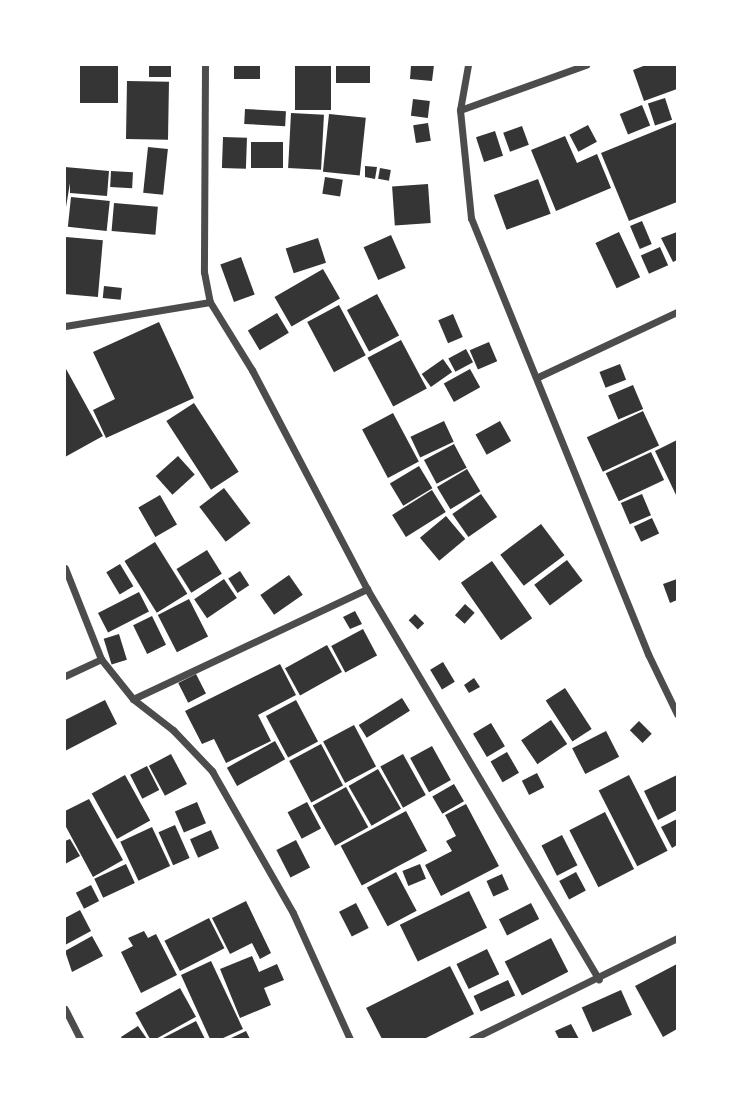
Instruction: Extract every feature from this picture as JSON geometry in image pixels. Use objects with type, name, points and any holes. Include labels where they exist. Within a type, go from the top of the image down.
[{"type":"street","points":[[205,65],[204,272],[210,302],[252,370],[367,589],[599,979]]},
{"type":"street","points":[[468,65],[460,110],[471,218],[517,338],[537,377],[648,654],[677,714]]},
{"type":"street","points":[[460,110],[586,65]]},
{"type":"street","points":[[65,326],[210,302]]},
{"type":"street","points":[[537,377],[677,312]]},
{"type":"street","points":[[65,568],[101,659],[133,699],[173,730],[212,771],[293,913],[350,1039]]},
{"type":"street","points":[[133,699],[367,589]]},
{"type":"street","points":[[65,676],[101,659]]},
{"type":"street","points":[[472,1039],[599,979],[677,938]]},
{"type":"street","points":[[65,1009],[80,1039]]},
{"type":"building","points":[[80,65],[118,65],[118,103],[80,103]]},
{"type":"building","points":[[149,65],[171,65],[171,77],[149,77]]},
{"type":"building","points":[[234,65],[260,65],[260,79],[234,79]]},
{"type":"building","points":[[295,65],[331,65],[331,110],[295,110]]},
{"type":"building","points":[[336,65],[370,65],[370,83],[336,83]]},
{"type":"building","points":[[411,65],[434,65],[432,81],[410,79]]},
{"type":"building","points":[[646,65],[677,65],[677,89],[644,101],[633,70]]},
{"type":"building","points":[[127,81],[169,82],[168,140],[126,139]]},
{"type":"building","points":[[665,98],[672,120],[655,125],[648,104]]},
{"type":"building","points":[[413,99],[430,101],[428,118],[411,116]]},
{"type":"building","points":[[642,105],[650,125],[628,134],[620,114]]},
{"type":"building","points":[[245,109],[286,111],[285,126],[244,124]]},
{"type":"building","points":[[291,113],[324,115],[321,170],[288,168]]},
{"type":"building","points":[[329,114],[366,118],[360,176],[323,172]]},
{"type":"building","points":[[677,122],[677,202],[629,221],[601,153]]},
{"type":"building","points":[[428,123],[431,141],[416,143],[413,125]]},
{"type":"building","points":[[588,125],[597,142],[578,152],[569,135]]},
{"type":"building","points":[[522,126],[529,145],[510,152],[503,133]]},
{"type":"building","points":[[495,131],[503,156],[484,162],[476,137]]},
{"type":"building","points":[[565,136],[577,163],[597,154],[611,188],[556,211],[531,150]]},
{"type":"building","points":[[223,137],[247,138],[246,169],[222,168]]},
{"type":"building","points":[[251,142],[283,142],[283,168],[251,168]]},
{"type":"building","points":[[148,147],[168,149],[163,195],[143,193]]},
{"type":"building","points":[[365,166],[377,167],[375,179],[365,177]]},
{"type":"building","points":[[65,167],[109,171],[107,196],[70,193],[70,183],[65,213]]},
{"type":"building","points":[[380,168],[391,170],[389,181],[378,179]]},
{"type":"building","points":[[111,171],[133,172],[132,188],[110,187]]},
{"type":"building","points":[[325,177],[343,180],[340,197],[322,194]]},
{"type":"building","points":[[538,179],[551,214],[506,230],[494,195]]},
{"type":"building","points":[[428,184],[431,223],[395,225],[392,187]]},
{"type":"building","points":[[71,197],[110,201],[107,231],[68,227]]},
{"type":"building","points":[[114,203],[158,207],[155,235],[112,231]]},
{"type":"building","points":[[642,221],[652,244],[640,249],[630,226]]},
{"type":"building","points":[[619,232],[640,277],[617,288],[595,243]]},
{"type":"building","points":[[677,232],[677,260],[673,262],[661,238]]},
{"type":"building","points":[[391,235],[406,268],[378,280],[364,247]]},
{"type":"building","points":[[66,237],[103,240],[98,297],[65,294]]},
{"type":"building","points":[[318,238],[326,263],[294,273],[286,249]]},
{"type":"building","points":[[660,247],[668,265],[649,274],[641,256]]},
{"type":"building","points":[[241,257],[255,295],[234,302],[220,265]]},
{"type":"building","points":[[323,269],[340,298],[292,326],[275,297]]},
{"type":"building","points":[[104,286],[122,288],[121,300],[103,298]]},
{"type":"building","points":[[377,294],[399,335],[369,351],[347,310]]},
{"type":"building","points":[[339,305],[366,355],[334,372],[307,322]]},
{"type":"building","points":[[277,313],[289,333],[260,350],[248,331]]},
{"type":"building","points":[[453,314],[463,337],[448,343],[438,320]]},
{"type":"building","points":[[159,322],[194,398],[106,438],[93,410],[115,399],[93,352]]},
{"type":"building","points":[[401,340],[427,389],[393,406],[367,358]]},
{"type":"building","points":[[489,342],[497,361],[478,370],[470,350]]},
{"type":"building","points":[[466,349],[473,362],[455,372],[448,358]]},
{"type":"building","points":[[443,359],[452,372],[431,387],[422,374]]},
{"type":"building","points":[[620,364],[626,380],[606,388],[599,372]]},
{"type":"building","points":[[65,367],[103,436],[65,457]]},
{"type":"building","points":[[470,369],[480,387],[454,402],[444,384]]},
{"type":"building","points":[[633,385],[643,409],[618,419],[608,396]]},
{"type":"building","points":[[194,403],[239,472],[211,490],[166,421]]},
{"type":"building","points":[[643,411],[659,445],[603,472],[587,437]]},
{"type":"building","points":[[393,413],[419,462],[388,478],[362,429]]},
{"type":"building","points":[[444,421],[454,442],[420,457],[410,437]]},
{"type":"building","points":[[500,421],[511,441],[487,455],[476,435]]},
{"type":"building","points":[[677,440],[677,497],[655,451]]},
{"type":"building","points":[[454,444],[467,468],[437,484],[424,460]]},
{"type":"building","points":[[651,452],[664,480],[619,501],[606,473]]},
{"type":"building","points":[[178,456],[195,475],[172,495],[156,476]]},
{"type":"building","points":[[419,466],[432,488],[403,506],[390,484]]},
{"type":"building","points":[[467,469],[480,491],[450,509],[437,487]]},
{"type":"building","points":[[224,488],[250,523],[226,542],[199,507]]},
{"type":"building","points":[[432,490],[446,512],[406,537],[392,515]]},
{"type":"building","points":[[481,494],[497,517],[468,537],[452,514]]},
{"type":"building","points":[[642,494],[651,515],[630,524],[621,503]]},
{"type":"building","points":[[160,495],[177,524],[155,537],[138,508]]},
{"type":"building","points":[[446,516],[465,539],[439,561],[420,538]]},
{"type":"building","points":[[652,518],[659,533],[641,542],[634,526]]},
{"type":"building","points":[[541,524],[564,555],[524,586],[500,555]]},
{"type":"building","points":[[155,542],[187,594],[157,613],[124,561]]},
{"type":"building","points":[[207,550],[222,574],[191,593],[176,569]]},
{"type":"building","points":[[567,560],[583,581],[550,605],[534,585]]},
{"type":"building","points":[[492,561],[532,618],[501,640],[461,583]]},
{"type":"building","points":[[120,564],[133,586],[120,595],[106,572]]},
{"type":"building","points":[[240,571],[249,585],[238,593],[228,579]]},
{"type":"building","points":[[289,575],[303,595],[274,615],[260,595]]},
{"type":"building","points":[[224,579],[237,598],[207,618],[194,599]]},
{"type":"building","points":[[677,579],[677,600],[670,603],[663,584]]},
{"type":"building","points":[[139,592],[149,612],[108,632],[98,613]]},
{"type":"building","points":[[189,599],[208,636],[177,652],[158,615]]},
{"type":"building","points":[[465,604],[475,613],[465,624],[455,615]]},
{"type":"building","points":[[355,611],[362,624],[350,629],[343,617]]},
{"type":"building","points":[[415,614],[424,623],[418,630],[409,620]]},
{"type":"building","points":[[152,616],[166,645],[147,654],[133,625]]},
{"type":"building","points":[[363,629],[377,655],[345,672],[331,646]]},
{"type":"building","points":[[119,634],[127,660],[112,664],[104,639]]},
{"type":"building","points":[[327,645],[342,672],[300,695],[285,668]]},
{"type":"building","points":[[443,662],[455,682],[442,689],[430,670]]},
{"type":"building","points":[[280,664],[296,695],[258,715],[271,741],[226,763],[214,739],[202,744],[185,711]]},
{"type":"building","points":[[196,674],[206,694],[188,703],[178,683]]},
{"type":"building","points":[[474,678],[480,687],[469,693],[464,685]]},
{"type":"building","points":[[565,688],[592,729],[572,742],[546,701]]},
{"type":"building","points":[[402,698],[410,711],[367,738],[359,725]]},
{"type":"building","points":[[105,700],[117,724],[65,751],[65,720]]},
{"type":"building","points":[[296,700],[318,741],[288,757],[266,716]]},
{"type":"building","points":[[551,720],[567,744],[537,764],[521,740]]},
{"type":"building","points":[[639,721],[652,734],[643,743],[630,730]]},
{"type":"building","points":[[491,723],[505,746],[487,757],[473,734]]},
{"type":"building","points":[[354,725],[376,766],[345,783],[323,741]]},
{"type":"building","points":[[606,731],[619,757],[585,774],[572,748]]},
{"type":"building","points":[[275,741],[285,759],[237,786],[227,768]]},
{"type":"building","points":[[321,744],[343,785],[311,802],[289,761]]},
{"type":"building","points":[[432,746],[451,780],[429,792],[410,758]]},
{"type":"building","points":[[507,752],[519,773],[503,782],[491,762]]},
{"type":"building","points":[[171,754],[187,784],[165,796],[149,766]]},
{"type":"building","points":[[403,754],[426,795],[403,808],[380,767]]},
{"type":"building","points":[[147,766],[159,790],[142,799],[130,775]]},
{"type":"building","points":[[378,769],[401,809],[372,826],[349,786]]},
{"type":"building","points":[[537,773],[544,787],[529,795],[522,781]]},
{"type":"building","points":[[125,775],[150,820],[117,839],[92,793]]},
{"type":"building","points":[[629,775],[668,851],[637,866],[599,790]]},
{"type":"building","points":[[677,775],[677,810],[658,820],[644,791]]},
{"type":"building","points":[[454,784],[464,801],[442,814],[432,796]]},
{"type":"building","points":[[346,787],[368,827],[335,846],[313,805]]},
{"type":"building","points":[[89,799],[123,860],[93,877],[65,825],[65,811]]},
{"type":"building","points":[[197,802],[206,823],[184,833],[175,811]]},
{"type":"building","points":[[307,802],[321,828],[302,839],[288,812]]},
{"type":"building","points":[[466,804],[499,866],[441,896],[425,865],[452,851],[446,841],[456,836],[445,815]]},
{"type":"building","points":[[406,811],[427,851],[362,885],[341,846]]},
{"type":"building","points":[[605,812],[634,869],[598,887],[569,830]]},
{"type":"building","points":[[677,819],[677,845],[672,848],[661,827]]},
{"type":"building","points":[[175,825],[190,858],[173,865],[159,832]]},
{"type":"building","points":[[152,827],[170,866],[138,881],[120,842]]},
{"type":"building","points":[[211,830],[219,848],[198,858],[190,839]]},
{"type":"building","points":[[562,835],[577,865],[557,876],[542,845]]},
{"type":"building","points":[[70,839],[80,856],[65,864],[65,841]]},
{"type":"building","points":[[296,840],[310,868],[290,878],[276,850]]},
{"type":"building","points":[[126,864],[135,883],[103,898],[94,879]]},
{"type":"building","points":[[420,864],[426,879],[408,886],[402,871]]},
{"type":"building","points":[[396,872],[417,911],[388,926],[367,887]]},
{"type":"building","points":[[576,872],[586,891],[569,899],[559,881]]},
{"type":"building","points":[[502,874],[509,890],[493,896],[486,881]]},
{"type":"building","points":[[91,885],[99,901],[84,909],[76,893]]},
{"type":"building","points":[[469,891],[487,928],[418,962],[400,925]]},
{"type":"building","points":[[246,901],[271,953],[260,959],[252,943],[230,954],[212,918]]},
{"type":"building","points":[[356,903],[369,928],[352,937],[339,912]]},
{"type":"building","points":[[531,903],[539,919],[507,935],[499,919]]},
{"type":"building","points":[[80,910],[91,931],[65,945],[65,918]]},
{"type":"building","points":[[209,918],[224,948],[180,971],[164,941]]},
{"type":"building","points":[[144,931],[148,938],[156,934],[177,975],[141,993],[121,952],[133,946],[128,938]]},
{"type":"building","points":[[92,936],[103,956],[72,972],[65,951]]},
{"type":"building","points":[[551,938],[568,972],[522,995],[505,962]]},
{"type":"building","points":[[487,949],[499,974],[469,989],[456,964]]},
{"type":"building","points":[[252,956],[259,972],[277,964],[284,980],[264,988],[271,1005],[240,1018],[220,969]]},
{"type":"building","points":[[211,961],[243,1029],[221,1039],[210,1039],[181,975]]},
{"type":"building","points":[[677,964],[677,1029],[663,1037],[635,986]]},
{"type":"building","points":[[450,966],[474,1014],[424,1039],[382,1039],[366,1008]]},
{"type":"building","points":[[508,980],[515,995],[481,1011],[474,996]]},
{"type":"building","points":[[180,988],[196,1017],[156,1039],[150,1039],[135,1013]]},
{"type":"building","points":[[621,990],[632,1015],[593,1032],[582,1007]]},
{"type":"building","points":[[196,1021],[205,1039],[161,1039]]},
{"type":"building","points":[[571,1024],[579,1039],[559,1039],[555,1031]]},
{"type":"building","points":[[138,1026],[147,1039],[122,1039],[121,1037]]},
{"type":"building","points":[[246,1031],[250,1039],[229,1039]]}]
